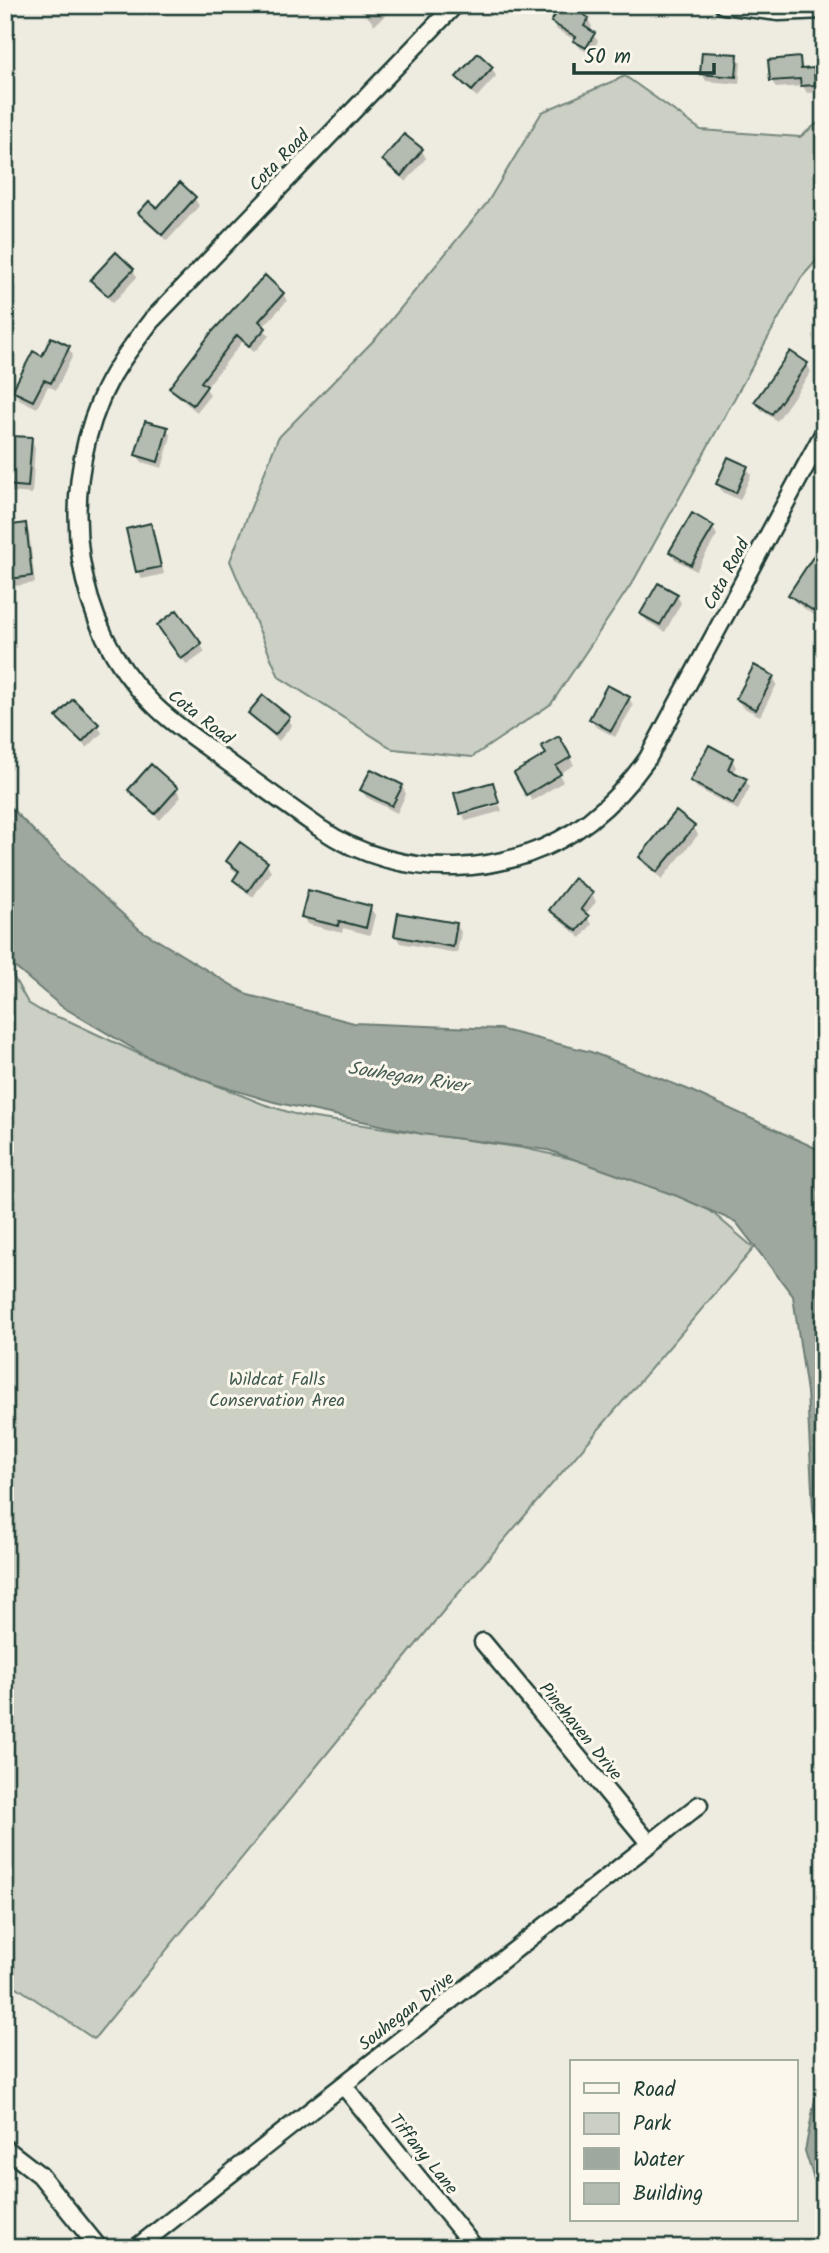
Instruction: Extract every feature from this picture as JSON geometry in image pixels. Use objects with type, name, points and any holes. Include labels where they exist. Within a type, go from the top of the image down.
[{"type":"street","name":"Cota Road","points":[[455,5],[151,321],[128,351],[100,399],[89,430],[80,473],[77,524],[79,557],[97,619],[111,648],[150,702],[176,724],[339,842],[367,855],[397,862],[455,867],[507,862],[562,838],[588,822],[621,792],[648,758],[824,432]]},
{"type":"street","points":[[723,5],[779,12],[824,10]]},
{"type":"street","name":"Pinehaven Drive","points":[[483,1642],[650,1844]]},
{"type":"street","name":"Souhegan Drive","points":[[136,2248],[699,1805]]},
{"type":"street","name":"Tiffany Lane","points":[[343,2085],[475,2248]]},
{"type":"street","points":[[5,2148],[40,2175],[99,2248]]},
{"type":"green space","points":[[625,76],[701,130],[800,137],[824,118],[824,252],[801,278],[634,580],[551,704],[472,757],[393,749],[279,677],[230,561],[278,438],[377,337],[487,203],[542,112]]},
{"type":"green space","name":"Wildcat Falls Conservation Area","points":[[5,962],[28,1003],[43,1012],[263,1104],[301,1116],[523,1148],[642,1174],[700,1202],[754,1248],[445,1609],[94,2039],[5,1979]]},
{"type":"water","name":"Souhegan River","points":[[5,802],[63,860],[139,929],[248,995],[354,1023],[499,1029],[591,1052],[687,1089],[824,1152],[824,1563],[813,1509],[807,1392],[793,1296],[736,1222],[677,1196],[548,1150],[422,1134],[274,1102],[214,1084],[146,1056],[61,1006],[5,959]]},
{"type":"water","points":[[824,2053],[824,2210],[805,2151]]},
{"type":"building","points":[[561,5],[568,5],[589,18],[584,26],[595,33],[586,48],[573,41],[576,37],[551,22]]},
{"type":"building","points":[[702,52],[738,54],[736,77],[700,74]]},
{"type":"building","points":[[478,53],[493,67],[472,91],[456,77]]},
{"type":"building","points":[[800,57],[801,69],[814,68],[815,85],[801,86],[800,79],[770,81],[768,60]]},
{"type":"building","points":[[404,134],[423,149],[401,176],[382,160]]},
{"type":"building","points":[[180,182],[196,197],[162,235],[138,213],[149,201],[157,208]]},
{"type":"building","points":[[116,252],[134,269],[108,296],[90,280]]},
{"type":"building","points":[[265,275],[284,293],[259,321],[266,328],[249,346],[237,335],[201,382],[207,386],[193,405],[169,388],[211,333]]},
{"type":"building","points":[[51,337],[70,346],[51,383],[44,380],[33,401],[12,391],[33,351],[42,356]]},
{"type":"building","points":[[790,351],[808,363],[772,414],[754,402]]},
{"type":"building","points":[[145,421],[168,427],[158,462],[135,455]]},
{"type":"building","points":[[10,436],[32,437],[28,487],[5,485],[5,456],[8,457]]},
{"type":"building","points":[[728,457],[748,466],[736,493],[716,484]]},
{"type":"building","points":[[692,513],[714,526],[691,565],[669,552]]},
{"type":"building","points":[[26,523],[32,576],[9,579],[5,526]]},
{"type":"building","points":[[151,523],[161,567],[136,572],[126,529]]},
{"type":"building","points":[[824,540],[824,603],[817,613],[788,595]]},
{"type":"building","points":[[658,583],[678,594],[660,625],[640,614]]},
{"type":"building","points":[[177,610],[202,644],[181,659],[157,625]]},
{"type":"building","points":[[754,665],[774,676],[756,710],[736,699]]},
{"type":"building","points":[[607,685],[630,697],[611,731],[589,719]]},
{"type":"building","points":[[263,695],[290,717],[275,735],[248,713]]},
{"type":"building","points":[[73,699],[99,724],[82,742],[56,717]]},
{"type":"building","points":[[559,736],[571,757],[556,766],[561,774],[526,795],[514,773],[546,754],[541,746]]},
{"type":"building","points":[[709,745],[733,758],[728,769],[747,779],[733,804],[690,781]]},
{"type":"building","points":[[151,764],[178,788],[155,814],[128,790]]},
{"type":"building","points":[[371,769],[403,785],[392,806],[360,790]]},
{"type":"building","points":[[493,782],[499,803],[460,814],[454,793]]},
{"type":"building","points":[[676,811],[695,826],[657,872],[639,857]]},
{"type":"building","points":[[240,842],[268,862],[248,891],[233,880],[239,871],[226,861]]},
{"type":"building","points":[[574,878],[593,893],[581,909],[589,916],[577,931],[549,910]]},
{"type":"building","points":[[308,890],[371,906],[366,928],[339,921],[338,926],[301,917]]},
{"type":"building","points":[[398,913],[457,923],[453,947],[394,936]]}]
